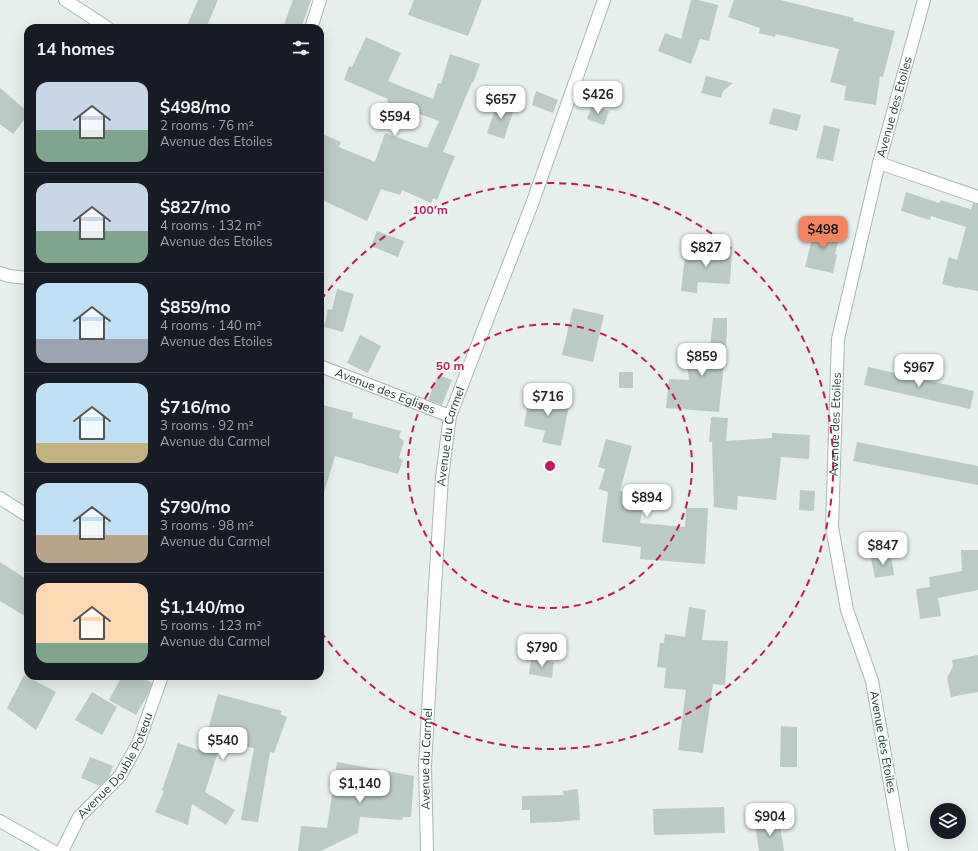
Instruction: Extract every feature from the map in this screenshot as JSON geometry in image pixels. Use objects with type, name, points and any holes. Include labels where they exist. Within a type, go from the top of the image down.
[{"type":"street","points":[[64,0],[102,24]]},
{"type":"street","points":[[312,24],[320,0]]},
{"type":"street","name":"Avenue du Carmel","points":[[427,851],[425,766],[442,477],[450,416],[532,204],[604,0]]},
{"type":"street","name":"Avenue des Etoiles","points":[[902,851],[872,681],[847,610],[832,527],[838,340],[879,163],[924,0]]},
{"type":"street","points":[[879,163],[978,196]]},
{"type":"street","points":[[0,273],[9,276],[24,278]]},
{"type":"street","name":"Avenue des Eglises","points":[[324,368],[450,416]]},
{"type":"street","points":[[0,498],[24,513]]},
{"type":"street","name":"Avenue Double Poteau","points":[[62,851],[79,817],[120,776],[138,744],[161,680]]},
{"type":"street","points":[[0,821],[53,851]]},
{"type":"building","points":[[198,0],[218,0],[208,24],[188,24]]},
{"type":"building","points":[[293,0],[311,0],[302,24],[284,24]]},
{"type":"building","points":[[414,0],[482,0],[468,36],[408,15]]},
{"type":"building","points":[[691,0],[698,0],[718,5],[709,41],[700,39],[691,64],[658,51],[665,33],[681,39]]},
{"type":"building","points":[[734,0],[780,0],[854,18],[853,21],[895,31],[883,77],[880,76],[876,105],[844,100],[846,86],[830,82],[839,49],[776,34],[775,37],[759,33],[760,28],[728,17]]},
{"type":"building","points":[[366,37],[401,53],[388,81],[433,99],[438,83],[441,84],[450,54],[480,64],[443,152],[455,156],[437,200],[433,198],[431,203],[402,190],[400,195],[381,189],[367,221],[324,201],[324,135],[341,142],[339,147],[375,162],[385,133],[427,148],[439,121],[387,102],[388,99],[344,80],[349,66],[352,67]]},
{"type":"building","points":[[706,76],[733,83],[723,91],[721,98],[701,93]]},
{"type":"building","points":[[0,88],[24,109],[24,120],[13,134],[0,124]]},
{"type":"building","points":[[536,91],[558,100],[553,113],[532,105]]},
{"type":"building","points":[[498,101],[515,106],[504,139],[487,133]]},
{"type":"building","points":[[592,105],[609,111],[604,125],[587,119]]},
{"type":"building","points":[[773,108],[801,115],[797,131],[769,124]]},
{"type":"building","points":[[824,125],[840,129],[833,161],[816,158]]},
{"type":"building","points":[[906,192],[939,203],[941,200],[971,210],[973,203],[978,204],[978,291],[942,284],[949,257],[957,260],[966,227],[931,216],[930,220],[901,211]]},
{"type":"building","points":[[815,227],[841,231],[835,254],[837,255],[833,273],[805,267]]},
{"type":"building","points":[[377,231],[404,241],[398,257],[371,246]]},
{"type":"building","points":[[713,247],[732,248],[730,284],[698,282],[697,293],[681,291],[686,248],[713,251]]},
{"type":"building","points":[[337,289],[354,294],[343,332],[324,327],[328,309],[332,310]]},
{"type":"building","points":[[573,308],[604,315],[593,362],[562,355]]},
{"type":"building","points":[[713,318],[727,318],[727,333],[719,412],[666,408],[669,379],[689,380],[687,364],[709,360]]},
{"type":"building","points":[[360,335],[381,346],[368,373],[347,363]]},
{"type":"building","points":[[868,367],[974,391],[970,409],[864,385]]},
{"type":"building","points":[[619,372],[633,372],[633,388],[619,388]]},
{"type":"building","points":[[438,375],[452,380],[442,405],[428,400]]},
{"type":"building","points":[[530,392],[570,400],[561,446],[542,442],[545,431],[524,426]]},
{"type":"building","points":[[324,405],[353,413],[352,418],[401,431],[399,437],[404,441],[399,458],[403,460],[398,474],[335,456],[324,493]]},
{"type":"building","points":[[711,417],[728,418],[726,441],[772,438],[772,433],[810,435],[809,459],[781,457],[776,500],[738,496],[737,510],[714,507],[712,442],[709,442]]},
{"type":"building","points":[[606,439],[632,446],[620,491],[645,495],[640,523],[685,527],[686,508],[708,508],[705,564],[640,559],[641,547],[602,542],[608,492],[599,489],[605,469],[598,467]]},
{"type":"building","points":[[857,442],[978,466],[978,485],[853,461]]},
{"type":"building","points":[[800,490],[815,491],[814,511],[799,510]]},
{"type":"building","points":[[961,550],[978,550],[978,590],[938,598],[941,616],[920,619],[916,589],[930,587],[929,577],[962,571]]},
{"type":"building","points":[[891,554],[894,575],[875,578],[871,558]]},
{"type":"building","points":[[0,562],[24,577],[24,616],[0,601]]},
{"type":"building","points":[[689,607],[706,610],[702,640],[728,641],[725,685],[713,684],[703,753],[678,750],[686,690],[664,688],[666,668],[657,667],[660,643],[664,643],[665,634],[685,637]]},
{"type":"building","points":[[978,655],[978,692],[951,697],[947,678],[953,666],[952,660]]},
{"type":"building","points":[[531,659],[554,662],[552,678],[529,674]]},
{"type":"building","points":[[24,675],[24,680],[33,680],[56,692],[36,730],[7,708]]},
{"type":"building","points":[[120,680],[146,680],[152,683],[148,694],[136,715],[109,700]]},
{"type":"building","points":[[92,692],[117,707],[102,735],[75,720]]},
{"type":"building","points":[[218,694],[282,711],[280,714],[287,717],[274,753],[270,752],[258,822],[241,820],[254,748],[221,743],[205,792],[235,810],[226,825],[192,804],[188,825],[155,812],[164,791],[162,790],[178,743],[204,752],[208,730]]},
{"type":"building","points":[[781,726],[797,727],[797,767],[780,767]]},
{"type":"building","points":[[90,757],[113,766],[109,777],[100,786],[81,778]]},
{"type":"building","points":[[337,762],[414,776],[411,817],[403,817],[402,820],[360,817],[358,833],[321,851],[298,851],[301,826],[327,828]]},
{"type":"building","points":[[578,789],[580,820],[530,823],[530,810],[522,810],[522,796],[564,795],[563,791]]},
{"type":"building","points":[[724,807],[725,833],[654,835],[653,809]]},
{"type":"building","points":[[779,820],[784,851],[759,851],[755,824]]}]
